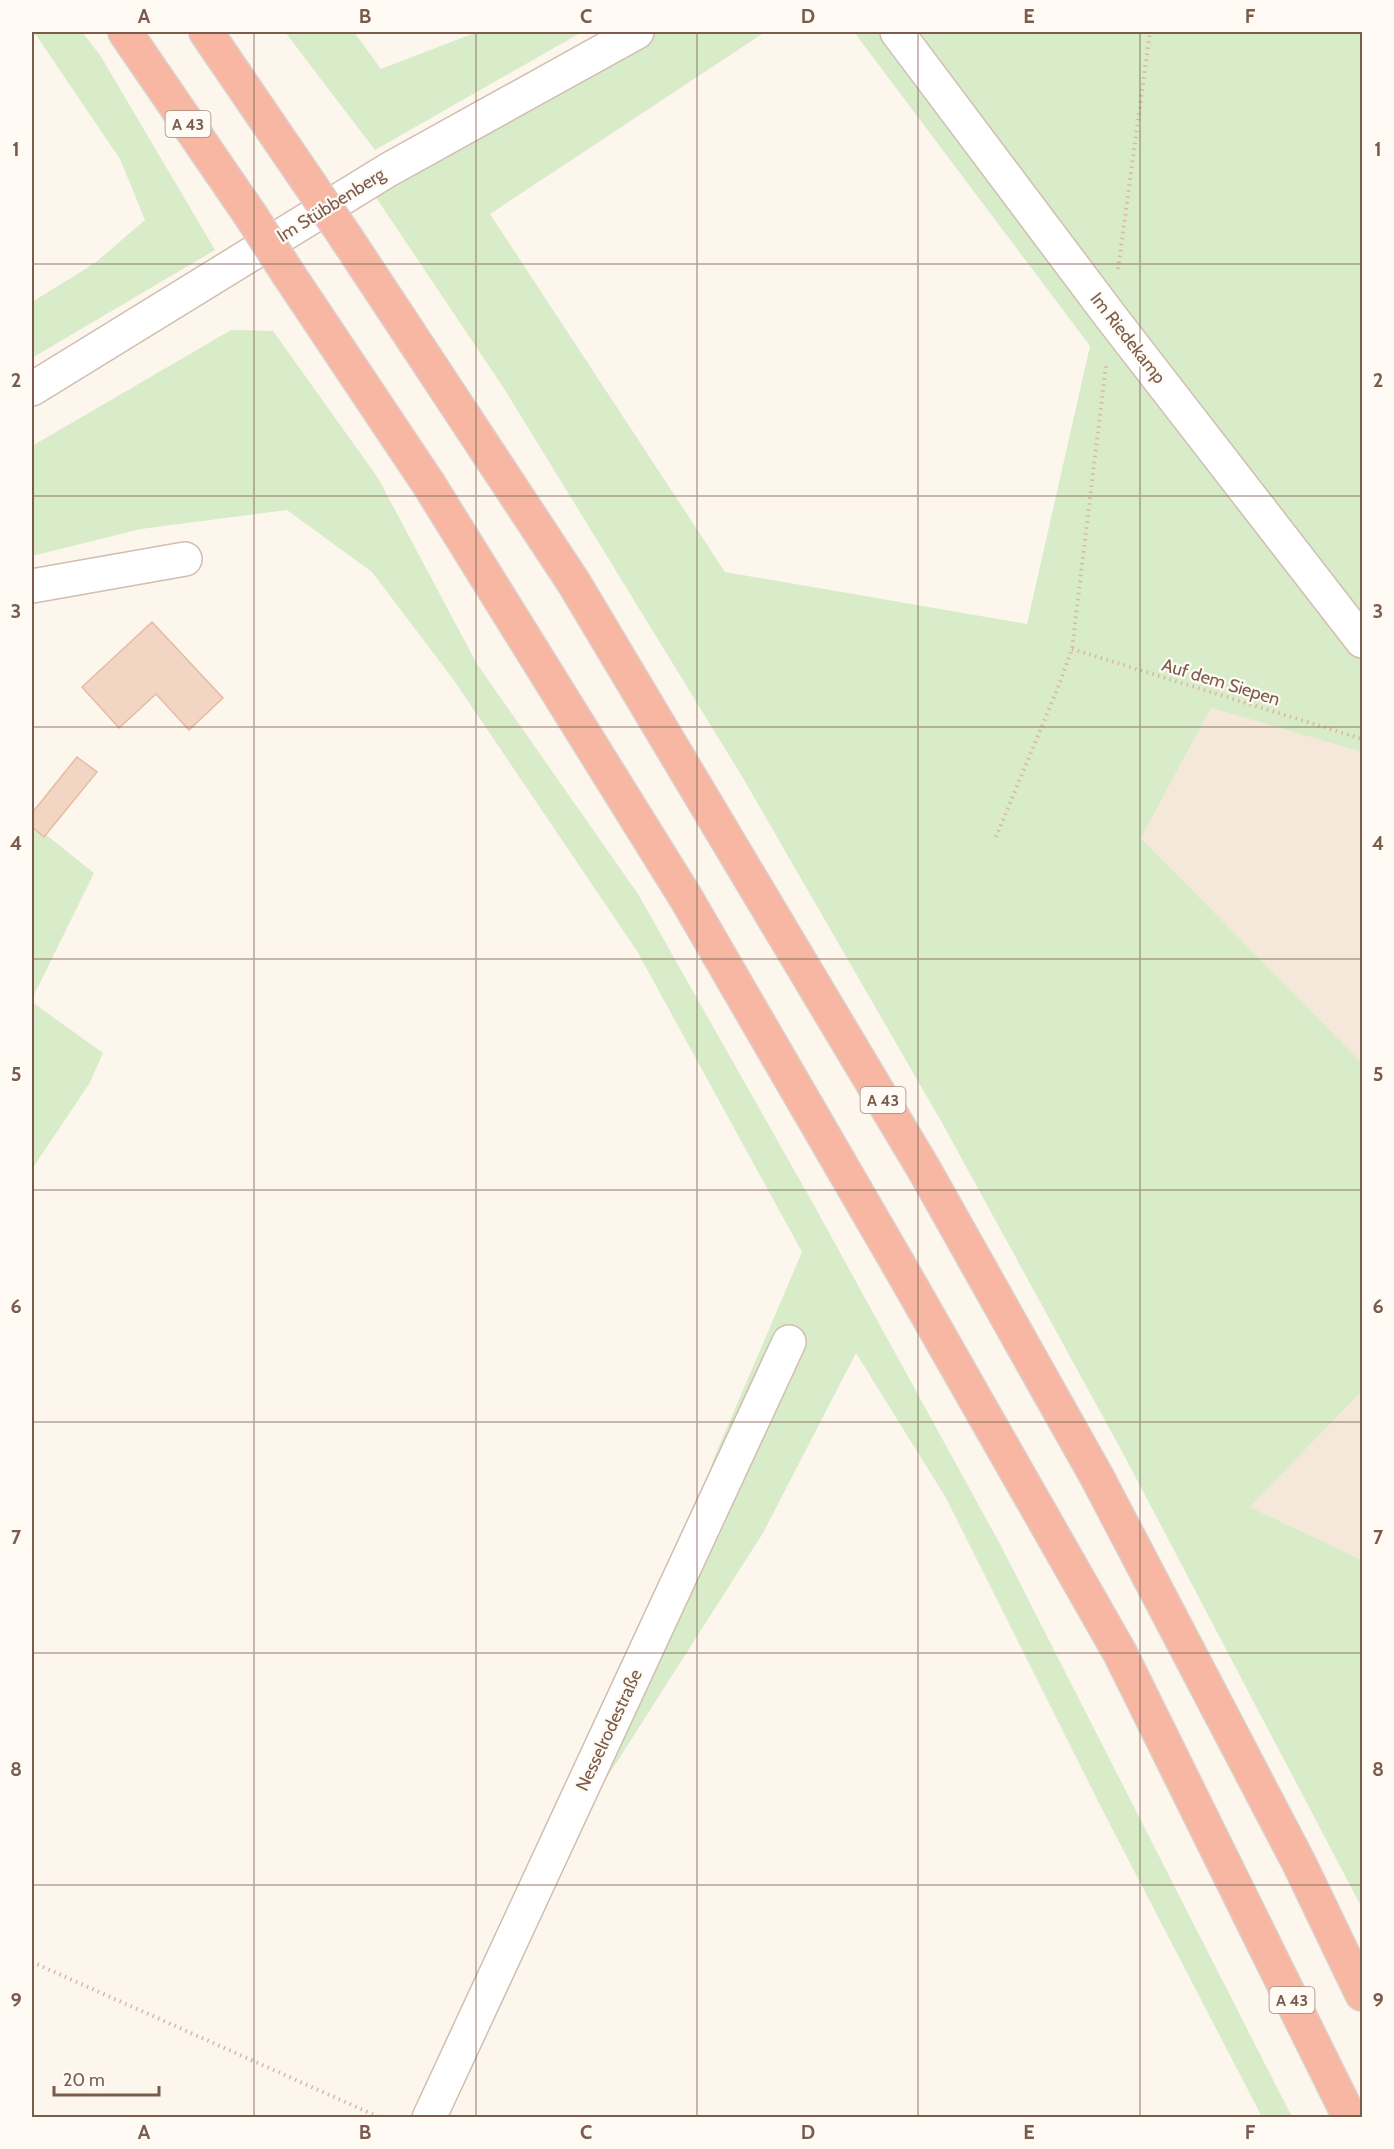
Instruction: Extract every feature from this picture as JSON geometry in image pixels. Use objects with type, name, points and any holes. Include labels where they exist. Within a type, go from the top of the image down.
[{"type":"highway","name":"A 43","points":[[125,32],[251,216],[428,483],[686,898],[898,1263],[1120,1653],[1350,2118]]},
{"type":"highway","name":"A 43","points":[[206,32],[347,239],[574,583],[925,1171],[1097,1478],[1299,1863],[1362,1994]]},
{"type":"street","name":"Im Stübbenberg","points":[[32,389],[388,170],[637,32]]},
{"type":"street","name":"Im Riedekamp","points":[[897,32],[1111,317],[1362,641]]},
{"type":"street","points":[[32,586],[185,559]]},
{"type":"street","name":"Nesselrodestraße","points":[[429,2118],[789,1342]]},
{"type":"path","points":[[996,837],[1072,649],[1111,317],[1150,32]]},
{"type":"path","name":"Auf dem Siepen","points":[[1072,649],[1362,740]]},
{"type":"path","points":[[32,1962],[381,2118]]},
{"type":"shaded area","points":[[1211,708],[1362,752],[1362,1063],[1141,838]]},
{"type":"shaded area","points":[[1362,1391],[1362,1560],[1250,1507]]},
{"type":"green space","points":[[34,32],[82,32],[100,55],[215,250],[32,358],[32,302],[95,263],[145,220],[120,159]]},
{"type":"green space","points":[[285,32],[354,32],[381,69],[477,32],[582,32],[375,150]]},
{"type":"green space","points":[[653,32],[765,32],[490,214],[725,572],[1027,624],[1090,346],[854,32],[883,32],[1362,656],[1362,752],[1211,708],[1141,838],[1362,1063],[1362,1391],[1250,1507],[1362,1560],[1362,1908],[1125,1457],[941,1121],[743,778],[505,390],[371,190]]},
{"type":"green space","points":[[919,32],[1362,32],[1362,627],[1128,325]]},
{"type":"green space","points":[[231,330],[273,331],[378,478],[477,664],[638,894],[815,1207],[1000,1544],[1292,2117],[1262,2117],[1103,1811],[946,1498],[856,1353],[763,1533],[599,1790],[714,1458],[802,1252],[637,951],[453,679],[372,572],[287,510],[141,529],[32,556],[32,446]]},
{"type":"green space","points":[[35,826],[94,873],[32,999],[32,830]]},
{"type":"green space","points":[[32,1002],[103,1053],[89,1084],[32,1169]]},
{"type":"building","points":[[152,622],[223,698],[189,730],[156,694],[119,728],[82,687]]},
{"type":"building","points":[[77,757],[97,772],[44,837],[32,827],[32,813]]}]
